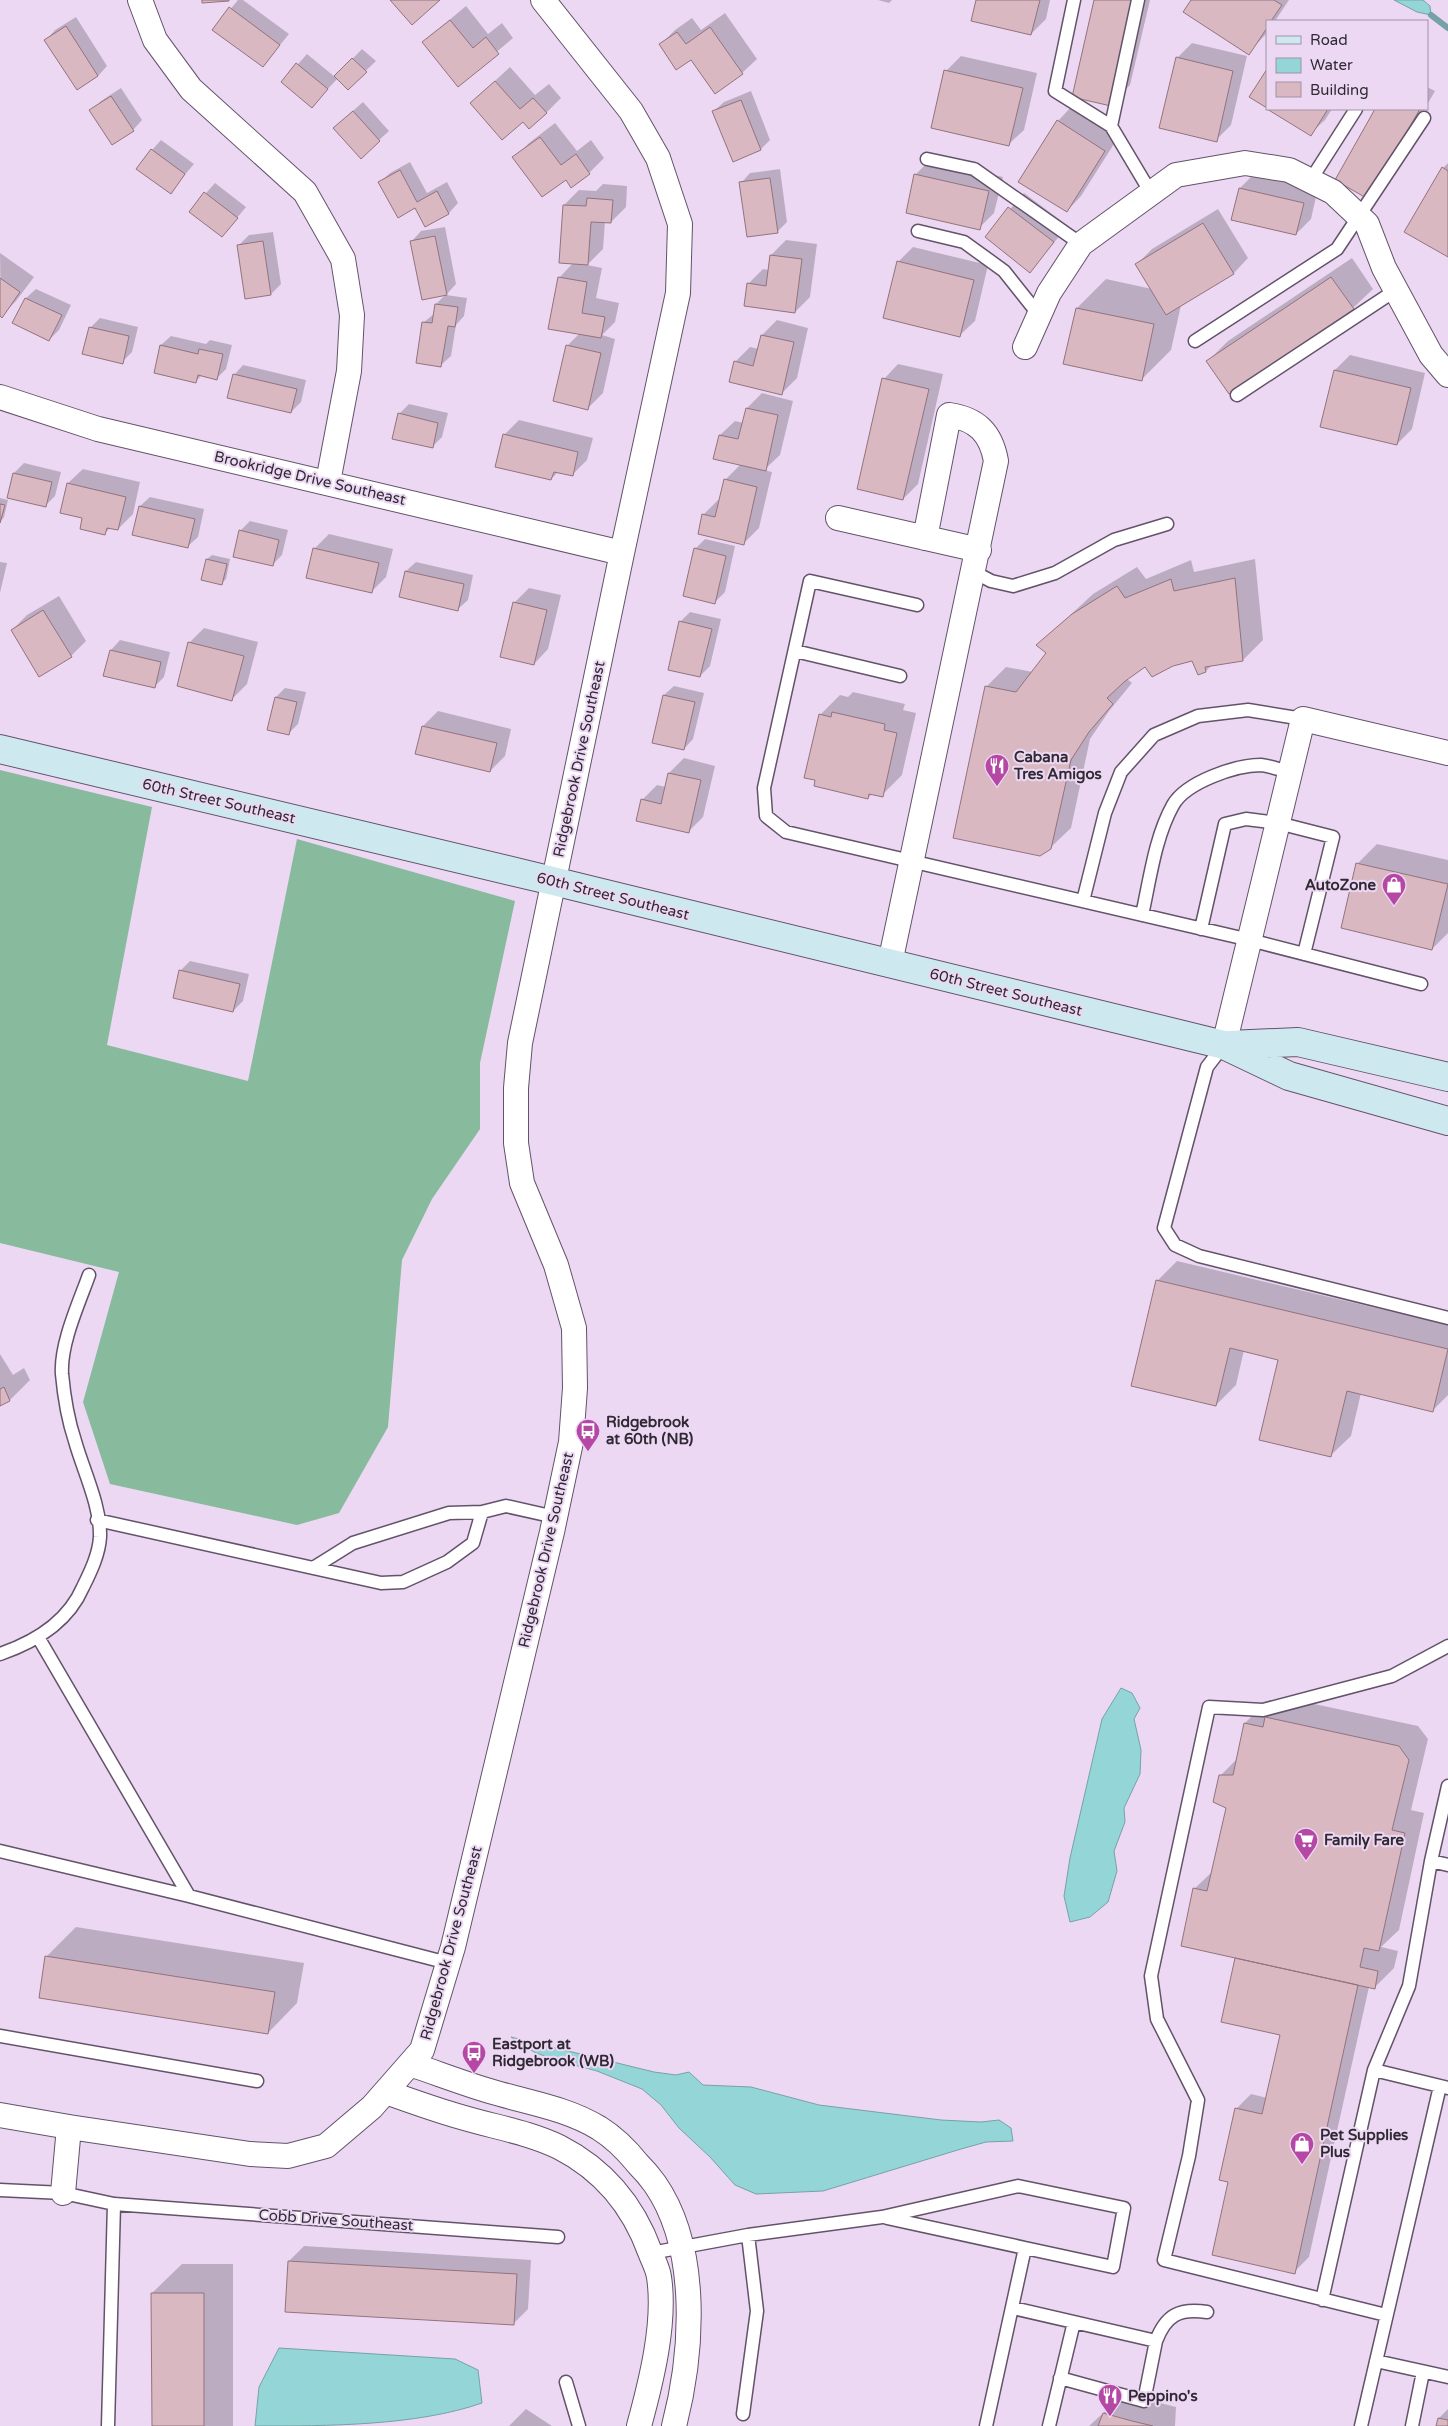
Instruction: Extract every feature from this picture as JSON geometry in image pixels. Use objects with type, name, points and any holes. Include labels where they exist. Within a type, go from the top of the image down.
[{"type":"main road","name":"60th Street Southeast","points":[[0,749],[553,881],[1224,1045],[1289,1076],[1448,1121]]},
{"type":"main road","name":"60th Street Southeast","points":[[1224,1045],[1298,1042],[1448,1077]]},
{"type":"street","points":[[140,0],[155,40],[191,90],[305,192],[343,259],[352,315],[349,371],[328,482]]},
{"type":"street","name":"Ridgebrook Drive Southeast","points":[[386,2092],[422,2050],[448,1963],[555,1517],[571,1442],[575,1388],[574,1328],[556,1265],[522,1183],[516,1143],[516,1088],[520,1043],[678,293],[680,224],[658,158],[631,111],[542,0]]},
{"type":"street","points":[[1025,347],[1049,293],[1081,244],[1176,175],[1245,162],[1288,170],[1334,192],[1367,224],[1384,268],[1431,355],[1448,376]]},
{"type":"street","name":"Brookridge Drive Southeast","points":[[0,397],[98,429],[622,553]]},
{"type":"street","points":[[890,963],[996,461],[993,443],[980,426],[962,417],[949,415],[925,538]]},
{"type":"street","points":[[838,518],[925,538],[976,561]]},
{"type":"street","points":[[1224,1045],[1303,719],[1448,753]]},
{"type":"street","points":[[410,2064],[499,2094],[552,2106],[599,2128],[621,2143],[656,2184],[674,2221],[681,2247],[688,2296],[687,2358],[674,2426]]},
{"type":"street","points":[[0,2115],[69,2128],[250,2154],[288,2156],[326,2146],[386,2092],[461,2117],[526,2134],[557,2146],[588,2163],[626,2202],[651,2254],[659,2276],[660,2314],[656,2346],[647,2398],[639,2426]]},
{"type":"street","points":[[63,2193],[69,2128]]},
{"type":"lane","points":[[1074,0],[1055,91],[1111,126],[1151,193]]},
{"type":"lane","points":[[1111,126],[1138,0]]},
{"type":"lane","points":[[1310,181],[1355,110]]},
{"type":"lane","points":[[1195,340],[1337,248],[1424,118]]},
{"type":"lane","points":[[927,159],[974,169],[1081,244]]},
{"type":"lane","points":[[918,231],[964,242],[1004,271],[1039,315]]},
{"type":"lane","points":[[1237,395],[1396,290]]},
{"type":"lane","points":[[976,561],[991,581],[1013,586],[1055,573],[1114,540],[1167,524]]},
{"type":"lane","points":[[917,605],[810,581],[764,788],[766,816],[786,832],[1250,940],[1422,984]]},
{"type":"lane","points":[[794,651],[900,676]]},
{"type":"lane","points":[[1083,901],[1105,813],[1121,772],[1154,735],[1198,716],[1248,710],[1303,719]]},
{"type":"lane","points":[[1142,915],[1160,839],[1174,803],[1202,780],[1235,769],[1262,765],[1290,772]]},
{"type":"lane","points":[[1201,929],[1225,824],[1246,819],[1278,823],[1333,837],[1304,954]]},
{"type":"lane","points":[[1224,1045],[1207,1067],[1164,1228],[1175,1245],[1199,1256],[1448,1318]]},
{"type":"lane","points":[[0,1654],[23,1646],[62,1619],[79,1596],[94,1565],[100,1536],[89,1480],[73,1433],[62,1372],[67,1338],[89,1275]]},
{"type":"lane","points":[[313,1568],[353,1543],[449,1513],[482,1512],[506,1506],[555,1517]]},
{"type":"lane","points":[[97,1520],[382,1583],[403,1582],[447,1562],[473,1543],[482,1512]]},
{"type":"lane","points":[[38,1637],[189,1896]]},
{"type":"lane","points":[[1386,2315],[1164,2260],[1189,2156],[1198,2100],[1157,2019],[1151,1976],[1209,1707],[1263,1710],[1392,1676],[1448,1646]]},
{"type":"lane","points":[[1322,2300],[1374,2070],[1408,1986],[1431,1861],[1448,1786]]},
{"type":"lane","points":[[0,1851],[189,1896],[448,1963]]},
{"type":"lane","points":[[1431,1861],[1448,1865]]},
{"type":"lane","points":[[0,2036],[258,2082]]},
{"type":"lane","points":[[1361,2426],[1386,2315],[1444,2087],[1374,2070]]},
{"type":"lane","points":[[651,2254],[748,2235],[882,2217],[1018,2186],[1124,2208],[1113,2267],[882,2217]]},
{"type":"lane","name":"Cobb Drive Southeast","points":[[0,2190],[63,2193],[114,2204],[558,2237]]},
{"type":"lane","points":[[108,2426],[114,2204]]},
{"type":"lane","points":[[744,2414],[758,2311],[748,2235]]},
{"type":"lane","points":[[986,2426],[1025,2248]]},
{"type":"lane","points":[[1013,2308],[1156,2341]]},
{"type":"lane","points":[[1060,2378],[1144,2401],[1156,2341],[1162,2324],[1176,2314],[1194,2310],[1207,2312]]},
{"type":"lane","points":[[1049,2426],[1074,2322]]},
{"type":"lane","points":[[1376,2361],[1448,2377]]},
{"type":"lane","points":[[1412,2426],[1423,2372]]},
{"type":"lane","points":[[566,2382],[579,2426]]},
{"type":"shaded area","points":[[0,770],[152,807],[107,1045],[248,1081],[297,839],[515,901],[480,1063],[480,1129],[432,1199],[402,1260],[388,1427],[339,1513],[297,1525],[110,1484],[83,1402],[119,1272],[0,1243]]},
{"type":"water","points":[[1394,0],[1423,0],[1430,6],[1431,15],[1417,12]]},
{"type":"water","points":[[1121,1688],[1132,1693],[1140,1708],[1134,1719],[1141,1750],[1140,1774],[1124,1808],[1125,1822],[1114,1851],[1117,1871],[1108,1902],[1090,1917],[1070,1922],[1064,1896],[1070,1858],[1102,1719]]},
{"type":"water","points":[[511,2037],[654,2072],[676,2075],[689,2072],[703,2085],[751,2087],[819,2105],[941,2120],[981,2122],[999,2120],[1011,2128],[1013,2141],[986,2142],[823,2191],[756,2194],[735,2185],[710,2157],[679,2128],[661,2105],[642,2089],[597,2071],[552,2059],[534,2052]]},
{"type":"water","points":[[279,2348],[455,2359],[478,2370],[482,2403],[456,2411],[429,2416],[371,2423],[255,2426],[259,2387]]},
{"type":"building","points":[[202,0],[229,0],[229,1],[202,3]]},
{"type":"building","points":[[390,0],[440,0],[412,25]]},
{"type":"building","points":[[976,0],[1040,0],[1031,35],[971,21]]},
{"type":"building","points":[[1094,0],[1135,0],[1111,106],[1072,97]]},
{"type":"building","points":[[1191,0],[1274,0],[1282,5],[1272,20],[1266,20],[1266,30],[1249,55],[1183,12]]},
{"type":"building","points":[[229,7],[280,45],[263,67],[212,30]]},
{"type":"building","points":[[450,20],[473,48],[486,37],[499,54],[458,87],[422,42]]},
{"type":"building","points":[[66,26],[98,76],[77,90],[44,40]]},
{"type":"building","points":[[710,27],[743,74],[715,94],[691,60],[676,70],[659,44],[677,32],[686,44]]},
{"type":"building","points":[[1176,57],[1233,71],[1217,142],[1159,128]]},
{"type":"building","points":[[352,58],[367,72],[348,90],[334,76]]},
{"type":"building","points":[[296,63],[328,89],[312,108],[281,82]]},
{"type":"building","points":[[944,70],[1023,88],[1009,146],[931,128]]},
{"type":"building","points":[[1266,71],[1266,107],[1249,97]]},
{"type":"building","points":[[495,81],[520,109],[533,98],[547,113],[529,129],[523,122],[502,140],[470,103]]},
{"type":"building","points":[[111,96],[134,131],[112,145],[89,110]]},
{"type":"building","points":[[741,100],[761,150],[733,162],[712,111]]},
{"type":"building","points":[[1269,110],[1327,110],[1311,136]]},
{"type":"building","points":[[1374,110],[1419,110],[1368,199],[1335,180]]},
{"type":"building","points":[[353,111],[380,141],[361,159],[333,128]]},
{"type":"building","points":[[1057,120],[1105,151],[1067,212],[1018,182]]},
{"type":"building","points":[[540,137],[561,165],[576,154],[590,174],[571,188],[566,180],[542,197],[512,157]]},
{"type":"building","points":[[151,149],[185,174],[171,194],[136,169]]},
{"type":"building","points":[[1442,167],[1448,171],[1448,257],[1404,232]]},
{"type":"building","points":[[400,170],[417,202],[437,191],[449,214],[425,227],[415,208],[398,218],[378,182]]},
{"type":"building","points":[[914,174],[989,191],[980,230],[906,213]]},
{"type":"building","points":[[770,178],[778,233],[747,237],[739,182]]},
{"type":"building","points":[[1239,188],[1304,203],[1296,235],[1231,220]]},
{"type":"building","points":[[204,192],[238,218],[222,237],[189,212]]},
{"type":"building","points":[[587,198],[613,200],[611,223],[591,222],[588,265],[559,263],[563,205],[586,206]]},
{"type":"building","points":[[1008,207],[1054,242],[1030,273],[985,237]]},
{"type":"building","points":[[1203,223],[1234,274],[1166,315],[1135,264]]},
{"type":"building","points":[[435,236],[447,295],[422,300],[410,241]]},
{"type":"building","points":[[263,241],[271,295],[245,299],[237,245]]},
{"type":"building","points":[[770,255],[802,259],[795,313],[744,306],[747,283],[766,286]]},
{"type":"building","points":[[897,261],[974,280],[960,337],[883,318]]},
{"type":"building","points":[[558,277],[587,282],[582,313],[605,317],[601,338],[548,329]]},
{"type":"building","points":[[1331,277],[1354,309],[1229,394],[1206,361]]},
{"type":"building","points":[[0,278],[20,292],[2,318],[0,316]]},
{"type":"building","points":[[25,298],[62,315],[49,341],[12,323]]},
{"type":"building","points":[[435,304],[458,307],[455,327],[448,326],[441,367],[416,363],[422,322],[432,323]]},
{"type":"building","points":[[1076,308],[1154,324],[1142,381],[1063,364]]},
{"type":"building","points":[[89,327],[129,336],[123,364],[82,354]]},
{"type":"building","points":[[761,335],[794,342],[782,395],[729,382],[734,361],[753,366]]},
{"type":"building","points":[[160,345],[198,354],[199,349],[223,354],[217,380],[198,375],[196,383],[154,373]]},
{"type":"building","points":[[566,345],[601,353],[588,410],[553,401]]},
{"type":"building","points":[[1334,370],[1411,388],[1397,445],[1320,427]]},
{"type":"building","points":[[233,374],[297,389],[291,413],[227,398]]},
{"type":"building","points":[[882,378],[929,389],[903,500],[857,489]]},
{"type":"building","points":[[746,408],[778,415],[766,471],[713,459],[719,435],[738,439]]},
{"type":"building","points":[[398,413],[438,423],[433,448],[392,439]]},
{"type":"building","points":[[503,434],[578,452],[573,476],[554,472],[551,480],[495,467]]},
{"type":"building","points":[[13,473],[52,482],[46,507],[7,498]]},
{"type":"building","points":[[724,479],[757,487],[744,545],[698,534],[702,514],[715,517]]},
{"type":"building","points":[[67,483],[126,497],[118,530],[107,528],[105,535],[80,529],[82,518],[60,513]]},
{"type":"building","points":[[0,504],[5,505],[0,523]]},
{"type":"building","points":[[139,506],[195,519],[188,548],[132,535]]},
{"type":"building","points":[[239,530],[279,540],[273,566],[233,557]]},
{"type":"building","points":[[313,548],[379,563],[372,593],[306,578]]},
{"type":"building","points":[[694,548],[726,556],[715,604],[683,596]]},
{"type":"building","points":[[206,559],[227,564],[222,585],[201,580]]},
{"type":"building","points":[[405,571],[464,584],[458,611],[399,597]]},
{"type":"building","points":[[1235,578],[1243,661],[1205,667],[1206,672],[1198,675],[1192,661],[1173,666],[1152,677],[1145,667],[1124,682],[1107,698],[1113,704],[1089,732],[1071,760],[1051,849],[1040,856],[953,838],[985,686],[1016,692],[1046,653],[1036,645],[1072,614],[1117,586],[1125,598],[1171,579],[1174,591]]},
{"type":"building","points":[[513,602],[547,610],[534,665],[500,657]]},
{"type":"building","points":[[43,610],[72,657],[39,677],[11,630]]},
{"type":"building","points":[[679,621],[712,629],[700,677],[668,670]]},
{"type":"building","points":[[188,642],[244,656],[232,701],[177,686]]},
{"type":"building","points":[[110,650],[161,662],[155,688],[103,676]]},
{"type":"building","points":[[663,695],[695,702],[684,750],[652,743]]},
{"type":"building","points":[[275,697],[297,702],[289,735],[267,730]]},
{"type":"building","points":[[832,712],[885,724],[884,730],[897,733],[883,797],[869,794],[868,799],[814,786],[815,780],[804,778],[819,714],[831,717]]},
{"type":"building","points":[[422,726],[497,743],[490,772],[415,754]]},
{"type":"building","points":[[668,773],[701,780],[689,833],[636,821],[641,799],[661,804]]},
{"type":"building","name":"AutoZone","points":[[1356,863],[1448,884],[1432,950],[1341,928]]},
{"type":"building","points":[[179,970],[240,984],[233,1012],[173,998]]},
{"type":"building","points":[[1156,1280],[1448,1349],[1433,1412],[1347,1391],[1331,1457],[1259,1440],[1278,1360],[1230,1348],[1216,1406],[1131,1386]]},
{"type":"building","points":[[4,1387],[10,1401],[0,1406],[0,1389]]},
{"type":"building","name":"Family Fare","points":[[1265,1717],[1399,1746],[1409,1760],[1392,1830],[1405,1833],[1379,1951],[1364,1948],[1360,1967],[1378,1971],[1375,1989],[1181,1946],[1193,1888],[1207,1891],[1226,1808],[1213,1802],[1219,1775],[1233,1775],[1244,1723],[1263,1727]]},
{"type":"building","points":[[45,1956],[275,1992],[268,2034],[39,1998]]},
{"type":"building","points":[[1235,1958],[1358,1985],[1295,2274],[1212,2255],[1228,2182],[1219,2180],[1235,2108],[1262,2114],[1280,2035],[1221,2022]]},
{"type":"building","points":[[288,2261],[517,2274],[514,2325],[285,2312]]},
{"type":"building","points":[[151,2293],[204,2293],[204,2426],[152,2426]]},
{"type":"building","name":"Peppino's","points":[[1103,2413],[1132,2421],[1153,2426],[1098,2426]]},
{"type":"building","points":[[1438,2418],[1448,2420],[1448,2426],[1436,2426]]},
{"type":"waterway","points":[[1431,15],[1448,28]]},
{"type":"place","name":"Cabana Tres Amigos","points":[[997,787]]},
{"type":"place","name":"AutoZone","points":[[1394,906]]},
{"type":"place","name":"Ridgebrook at 60th (NB)","points":[[588,1452]]},
{"type":"place","name":"Family Fare","points":[[1306,1861]]},
{"type":"place","name":"Eastport at Ridgebrook (WB)","points":[[474,2074]]},
{"type":"place","name":"Pet Supplies Plus","points":[[1302,2165]]},
{"type":"place","name":"Peppino's","points":[[1110,2417]]}]
